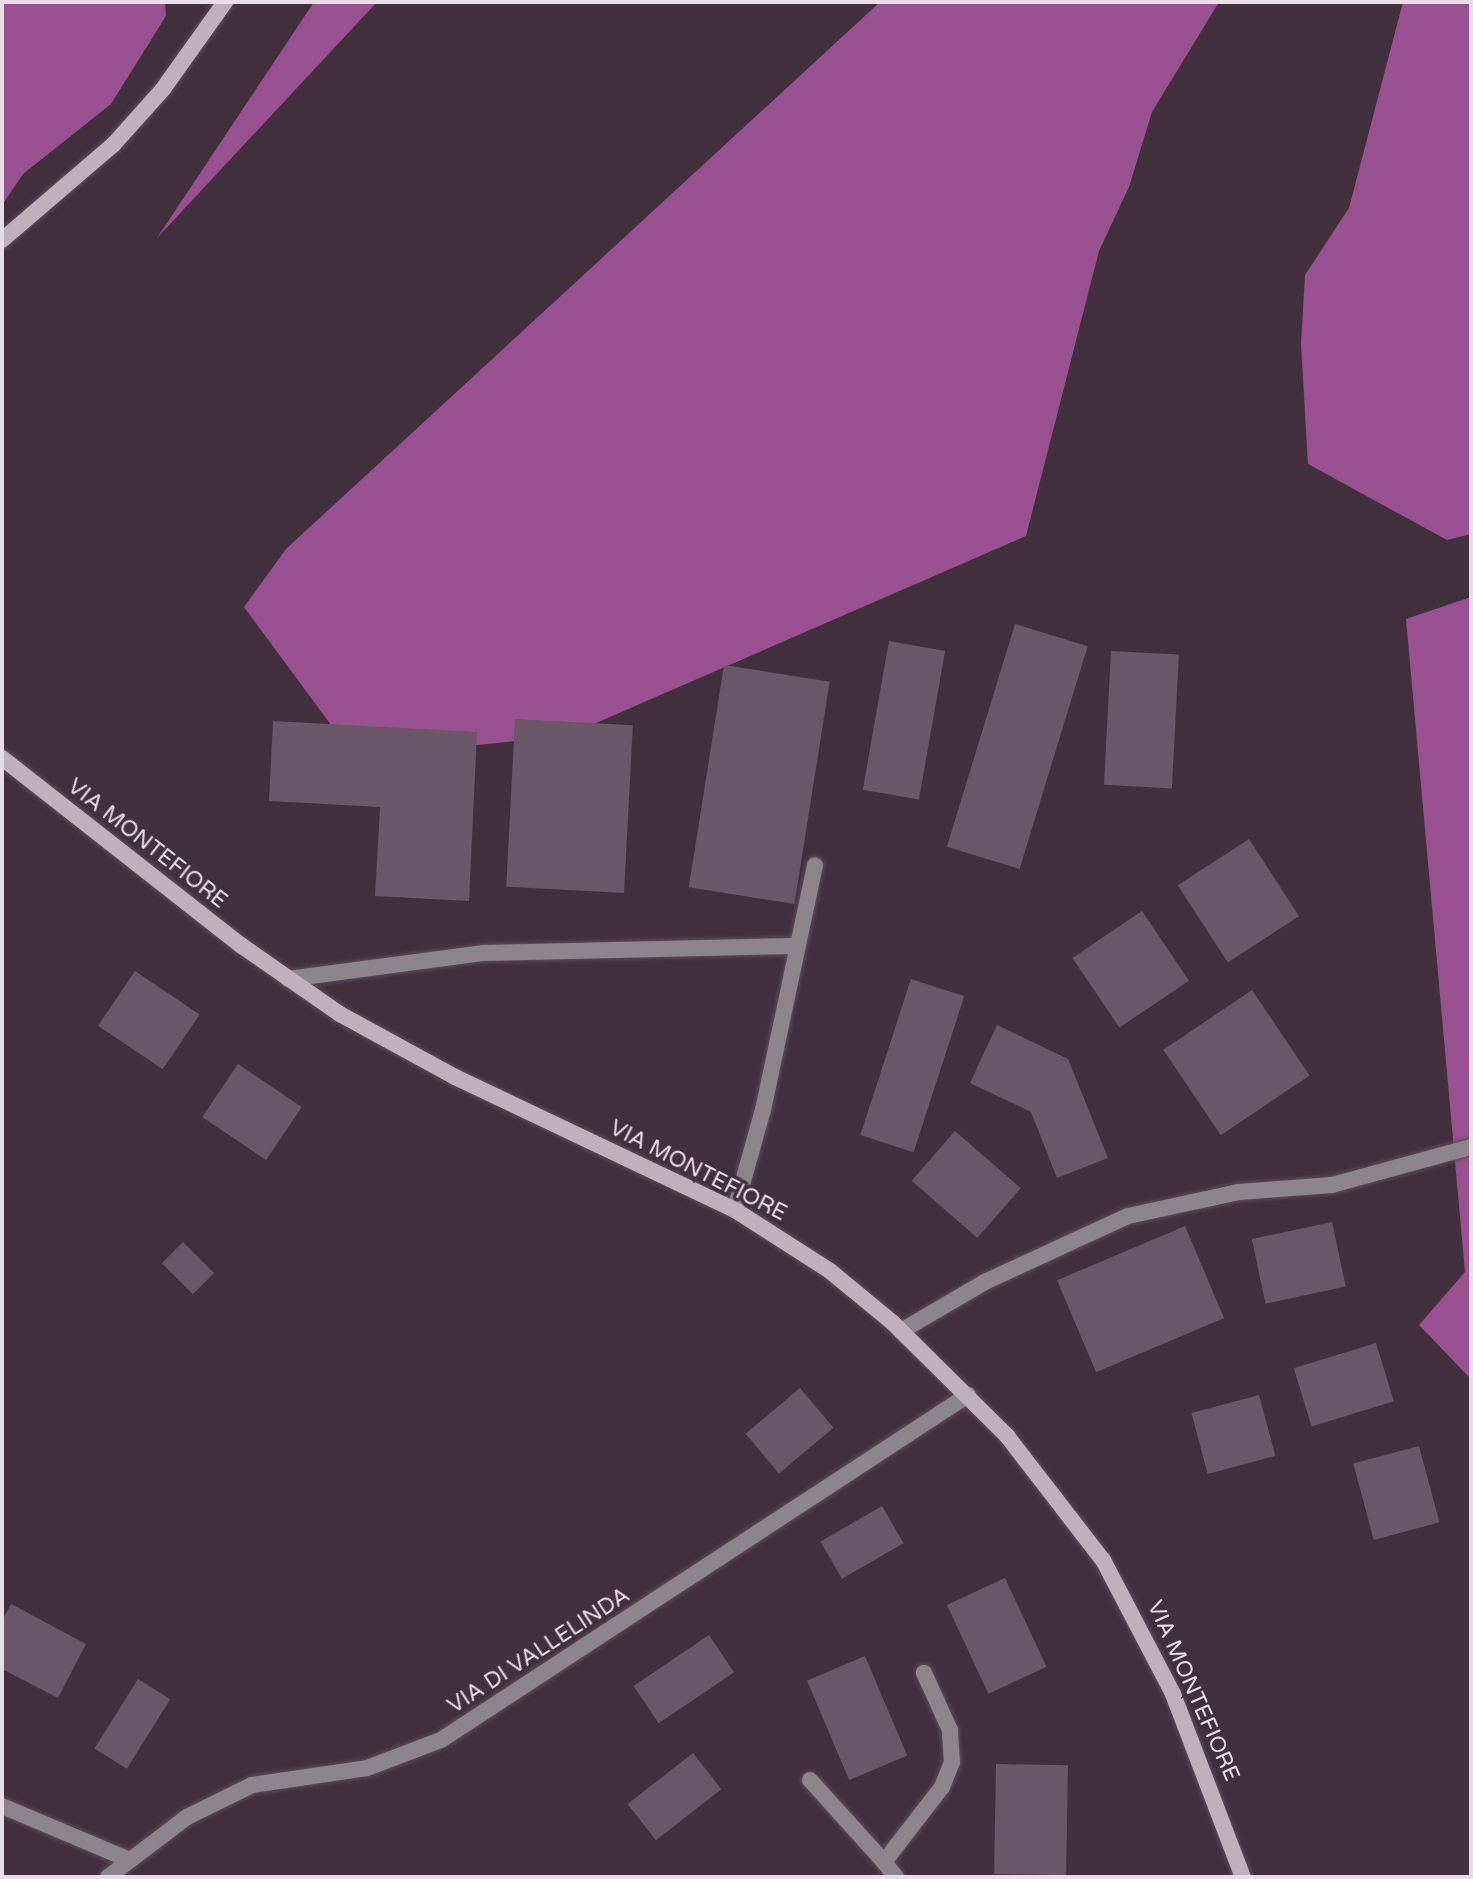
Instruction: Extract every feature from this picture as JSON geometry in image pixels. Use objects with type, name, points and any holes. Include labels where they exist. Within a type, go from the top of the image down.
[{"type":"main road","points":[[2,240],[113,145],[163,89],[225,2]]},
{"type":"main road","name":"VIA MONTEFIORE","points":[[2,758],[288,979],[396,1047],[735,1210],[830,1271],[901,1331],[968,1395],[1045,1479],[1131,1607],[1196,1745],[1243,1877]]},
{"type":"street","points":[[735,1210],[763,1110],[795,946],[815,865]]},
{"type":"street","points":[[288,979],[484,953],[795,946]]},
{"type":"street","points":[[901,1331],[985,1282],[1128,1216],[1239,1192],[1332,1185],[1471,1147]]},
{"type":"street","name":"VIA DI VALLELINDA","points":[[108,1877],[187,1817],[252,1785],[367,1768],[441,1740],[968,1395]]},
{"type":"street","points":[[884,1862],[942,1787],[952,1762],[950,1730],[924,1673]]},
{"type":"street","points":[[810,1780],[896,1877]]},
{"type":"street","points":[[2,1806],[130,1860]]},
{"type":"shaded area","points":[[2,2],[165,2],[166,16],[111,104],[23,174],[2,205]]},
{"type":"shaded area","points":[[314,2],[377,2],[157,238]]},
{"type":"shaded area","points":[[880,2],[1219,2],[1152,112],[1129,187],[1099,251],[1026,536],[566,736],[477,745],[399,738],[331,725],[244,607],[286,549]]},
{"type":"shaded area","points":[[1403,2],[1471,2],[1471,534],[1447,540],[1308,464],[1301,344],[1305,275],[1349,208]]},
{"type":"shaded area","points":[[1471,597],[1471,1379],[1419,1325],[1465,1272],[1406,619]]},
{"type":"building","points":[[1015,624],[1088,646],[1020,869],[947,847]]},
{"type":"building","points":[[889,641],[945,651],[919,800],[863,790]]},
{"type":"building","points":[[1111,651],[1179,655],[1172,788],[1104,785]]},
{"type":"building","points":[[724,665],[830,682],[794,904],[689,887]]},
{"type":"building","points":[[515,719],[633,725],[624,893],[506,887]]},
{"type":"building","points":[[273,721],[477,732],[469,901],[375,896],[380,807],[269,801]]},
{"type":"building","points":[[1249,839],[1299,916],[1228,962],[1178,885]]},
{"type":"building","points":[[1142,911],[1189,981],[1119,1028],[1072,958]]},
{"type":"building","points":[[135,971],[200,1015],[163,1069],[98,1026]]},
{"type":"building","points":[[911,979],[964,996],[914,1152],[860,1135]]},
{"type":"building","points":[[1252,990],[1310,1075],[1221,1135],[1163,1050]]},
{"type":"building","points":[[997,1025],[1068,1059],[1108,1158],[1057,1178],[1031,1112],[970,1083]]},
{"type":"building","points":[[238,1064],[302,1107],[266,1160],[202,1117]]},
{"type":"building","points":[[955,1131],[1021,1188],[977,1238],[912,1181]]},
{"type":"building","points":[[1332,1222],[1346,1287],[1266,1304],[1252,1239]]},
{"type":"building","points":[[1185,1226],[1224,1318],[1096,1372],[1057,1280]]},
{"type":"building","points":[[183,1242],[214,1273],[193,1294],[162,1263]]},
{"type":"building","points":[[1376,1343],[1394,1401],[1312,1426],[1294,1368]]},
{"type":"building","points":[[800,1388],[833,1428],[779,1473],[746,1434]]},
{"type":"building","points":[[1259,1395],[1275,1456],[1208,1474],[1191,1413]]},
{"type":"building","points":[[1419,1446],[1439,1522],[1374,1540],[1353,1464]]},
{"type":"building","points":[[882,1506],[904,1543],[842,1579],[821,1542]]},
{"type":"building","points":[[1005,1578],[1046,1667],[988,1694],[947,1605]]},
{"type":"building","points":[[11,1604],[86,1644],[58,1698],[2,1669],[2,1621]]},
{"type":"building","points":[[709,1635],[734,1672],[659,1723],[634,1686]]},
{"type":"building","points":[[865,1656],[907,1755],[849,1780],[807,1681]]},
{"type":"building","points":[[138,1679],[170,1699],[127,1769],[95,1749]]},
{"type":"building","points":[[693,1753],[721,1789],[656,1840],[628,1804]]},
{"type":"building","points":[[996,1764],[1068,1765],[1066,1875],[994,1874]]}]
